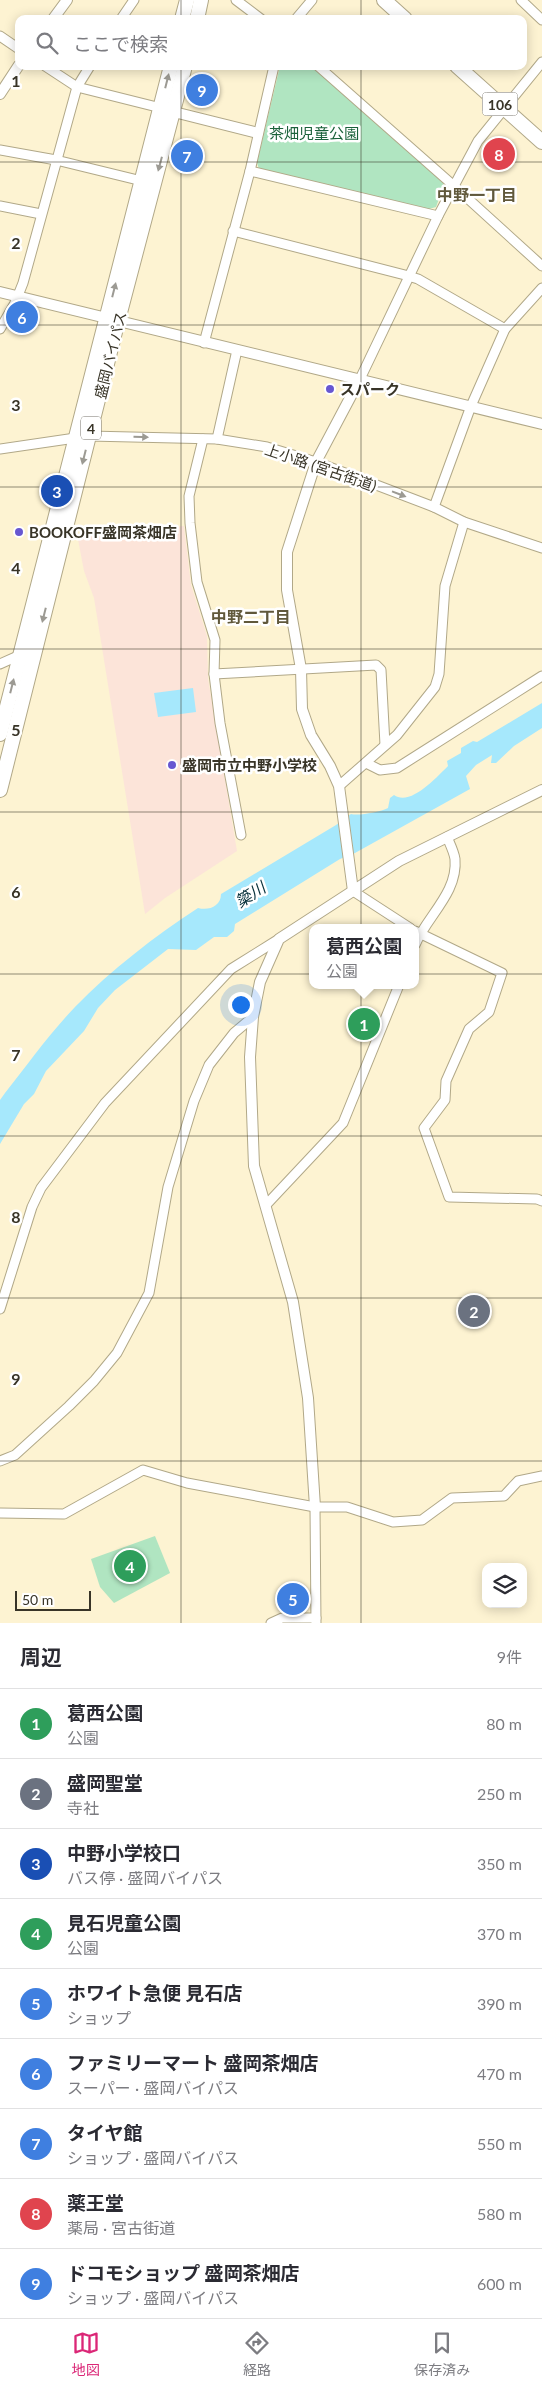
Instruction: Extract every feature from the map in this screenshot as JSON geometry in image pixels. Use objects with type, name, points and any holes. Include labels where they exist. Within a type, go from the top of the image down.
[{"type":"highway","points":[[183,15],[187,0]]},
{"type":"highway","points":[[198,15],[201,0]]},
{"type":"highway","points":[[384,0],[401,15]]},
{"type":"highway","name":"盛岡バイパス","points":[[0,734],[74,438],[113,319],[167,110],[171,70]]},
{"type":"highway","name":"盛岡バイパス","points":[[0,790],[89,436],[142,181],[183,70]]},
{"type":"highway","name":"106","points":[[461,70],[542,142]]},
{"type":"street","points":[[56,15],[67,0]]},
{"type":"street","points":[[125,15],[134,0]]},
{"type":"street","points":[[236,0],[256,15]]},
{"type":"street","points":[[299,15],[312,0]]},
{"type":"street","points":[[521,0],[542,20]]},
{"type":"street","points":[[0,36],[15,46]]},
{"type":"street","points":[[404,924],[353,891],[339,786],[330,766],[311,736],[302,709],[301,669],[287,590],[287,552],[316,462],[360,378],[438,216],[478,141],[542,62]]},
{"type":"street","points":[[0,94],[16,70]]},
{"type":"street","points":[[51,70],[77,87],[258,133]]},
{"type":"street","points":[[0,329],[19,295],[77,87],[88,70]]},
{"type":"street","points":[[204,343],[250,171],[273,70]]},
{"type":"street","points":[[323,70],[542,266]]},
{"type":"street","points":[[0,150],[56,160],[142,181]]},
{"type":"street","points":[[250,171],[438,216]]},
{"type":"street","points":[[0,206],[41,214]]},
{"type":"street","points":[[234,231],[409,276],[505,329]]},
{"type":"street","points":[[434,507],[471,406],[505,329],[542,288]]},
{"type":"street","points":[[0,292],[19,295],[204,343],[360,378],[542,424]]},
{"type":"street","points":[[217,439],[237,350]]},
{"type":"street","name":"上小路 (宮古街道)","points":[[0,449],[89,436],[217,439],[267,447],[316,462],[434,507],[464,522],[542,548]]},
{"type":"street","points":[[203,439],[188,501],[197,582],[215,640],[214,674],[220,723],[241,834]]},
{"type":"street","points":[[339,786],[397,735],[435,687],[438,674],[445,586],[464,522]]},
{"type":"street","points":[[0,664],[20,654]]},
{"type":"street","points":[[214,674],[376,665],[381,670],[385,745]]},
{"type":"street","points":[[366,763],[380,770],[397,768],[542,676]]},
{"type":"street","points":[[0,1309],[27,1221],[40,1188],[104,1103],[231,969],[398,861],[542,790]]},
{"type":"street","points":[[419,932],[452,887],[455,858],[447,837]]},
{"type":"street","points":[[419,933],[502,973],[489,1012],[469,1029],[446,1081],[445,1100],[424,1128],[449,1197],[538,1199],[542,1202]]},
{"type":"street","points":[[271,1623],[282,1618],[316,1620],[315,1507],[308,1398],[293,1302],[254,1166],[252,1137],[250,1057],[253,1017],[260,982],[279,939]]},
{"type":"street","points":[[266,1205],[343,1123],[397,989]]},
{"type":"street","points":[[0,1461],[15,1455],[69,1406],[94,1381],[116,1352],[149,1293],[168,1187],[194,1102],[209,1065],[234,1033],[253,1017]]},
{"type":"street","points":[[0,1513],[64,1514],[143,1470],[187,1483],[315,1507],[347,1507],[393,1522],[422,1520],[452,1498],[504,1496],[518,1481],[542,1476]]},
{"type":"shaded area","name":"盛岡市立中野小学校","points":[[184,526],[191,585],[207,636],[208,679],[237,851],[165,898],[145,914],[94,598],[84,571],[77,534]]},
{"type":"green space","name":"茶畑児童公園","points":[[279,70],[317,70],[441,180],[444,185],[436,207],[429,209],[259,169],[257,163]]},
{"type":"green space","points":[[353,1010],[381,1022],[375,1038],[347,1026]]},
{"type":"green space","points":[[155,1536],[170,1573],[114,1603],[100,1587],[91,1559]]},
{"type":"water","points":[[193,688],[196,712],[158,717],[154,693]]},
{"type":"water","name":"簗川","points":[[542,703],[542,728],[514,746],[496,763],[491,763],[492,755],[476,765],[466,776],[470,789],[355,853],[340,859],[235,924],[234,931],[227,937],[214,937],[196,950],[168,949],[115,990],[98,1008],[84,1031],[46,1071],[34,1094],[24,1104],[0,1144],[0,1100],[66,1017],[103,980],[134,954],[198,908],[214,907],[219,902],[221,894],[336,825],[351,814],[380,811],[388,808],[390,798],[394,795],[400,798],[415,794],[448,766],[447,761],[461,753],[461,748],[473,741],[477,742]]},
{"type":"place","name":"ドコモショップ 盛岡茶畑店","points":[[202,90]]},
{"type":"place","name":"薬王堂","points":[[499,154]]},
{"type":"place","name":"タイヤ館","points":[[187,156]]},
{"type":"place","name":"ファミリーマート 盛岡茶畑店","points":[[22,317]]},
{"type":"place","name":"スパーク","points":[[330,389]]},
{"type":"place","name":"中野小学校口","points":[[57,491]]},
{"type":"place","name":"BOOKOFF盛岡茶畑店","points":[[19,532]]},
{"type":"place","name":"盛岡市立中野小学校","points":[[172,765]]},
{"type":"place","name":"葛西公園","points":[[364,1024]]},
{"type":"place","name":"盛岡聖堂","points":[[474,1311]]},
{"type":"place","name":"見石児童公園","points":[[130,1566]]},
{"type":"place","name":"ホワイト急便 見石店","points":[[293,1599]]},
{"type":"district","name":"中野一丁目","points":[[477,194]]},
{"type":"district","name":"中野二丁目","points":[[251,616]]}]
